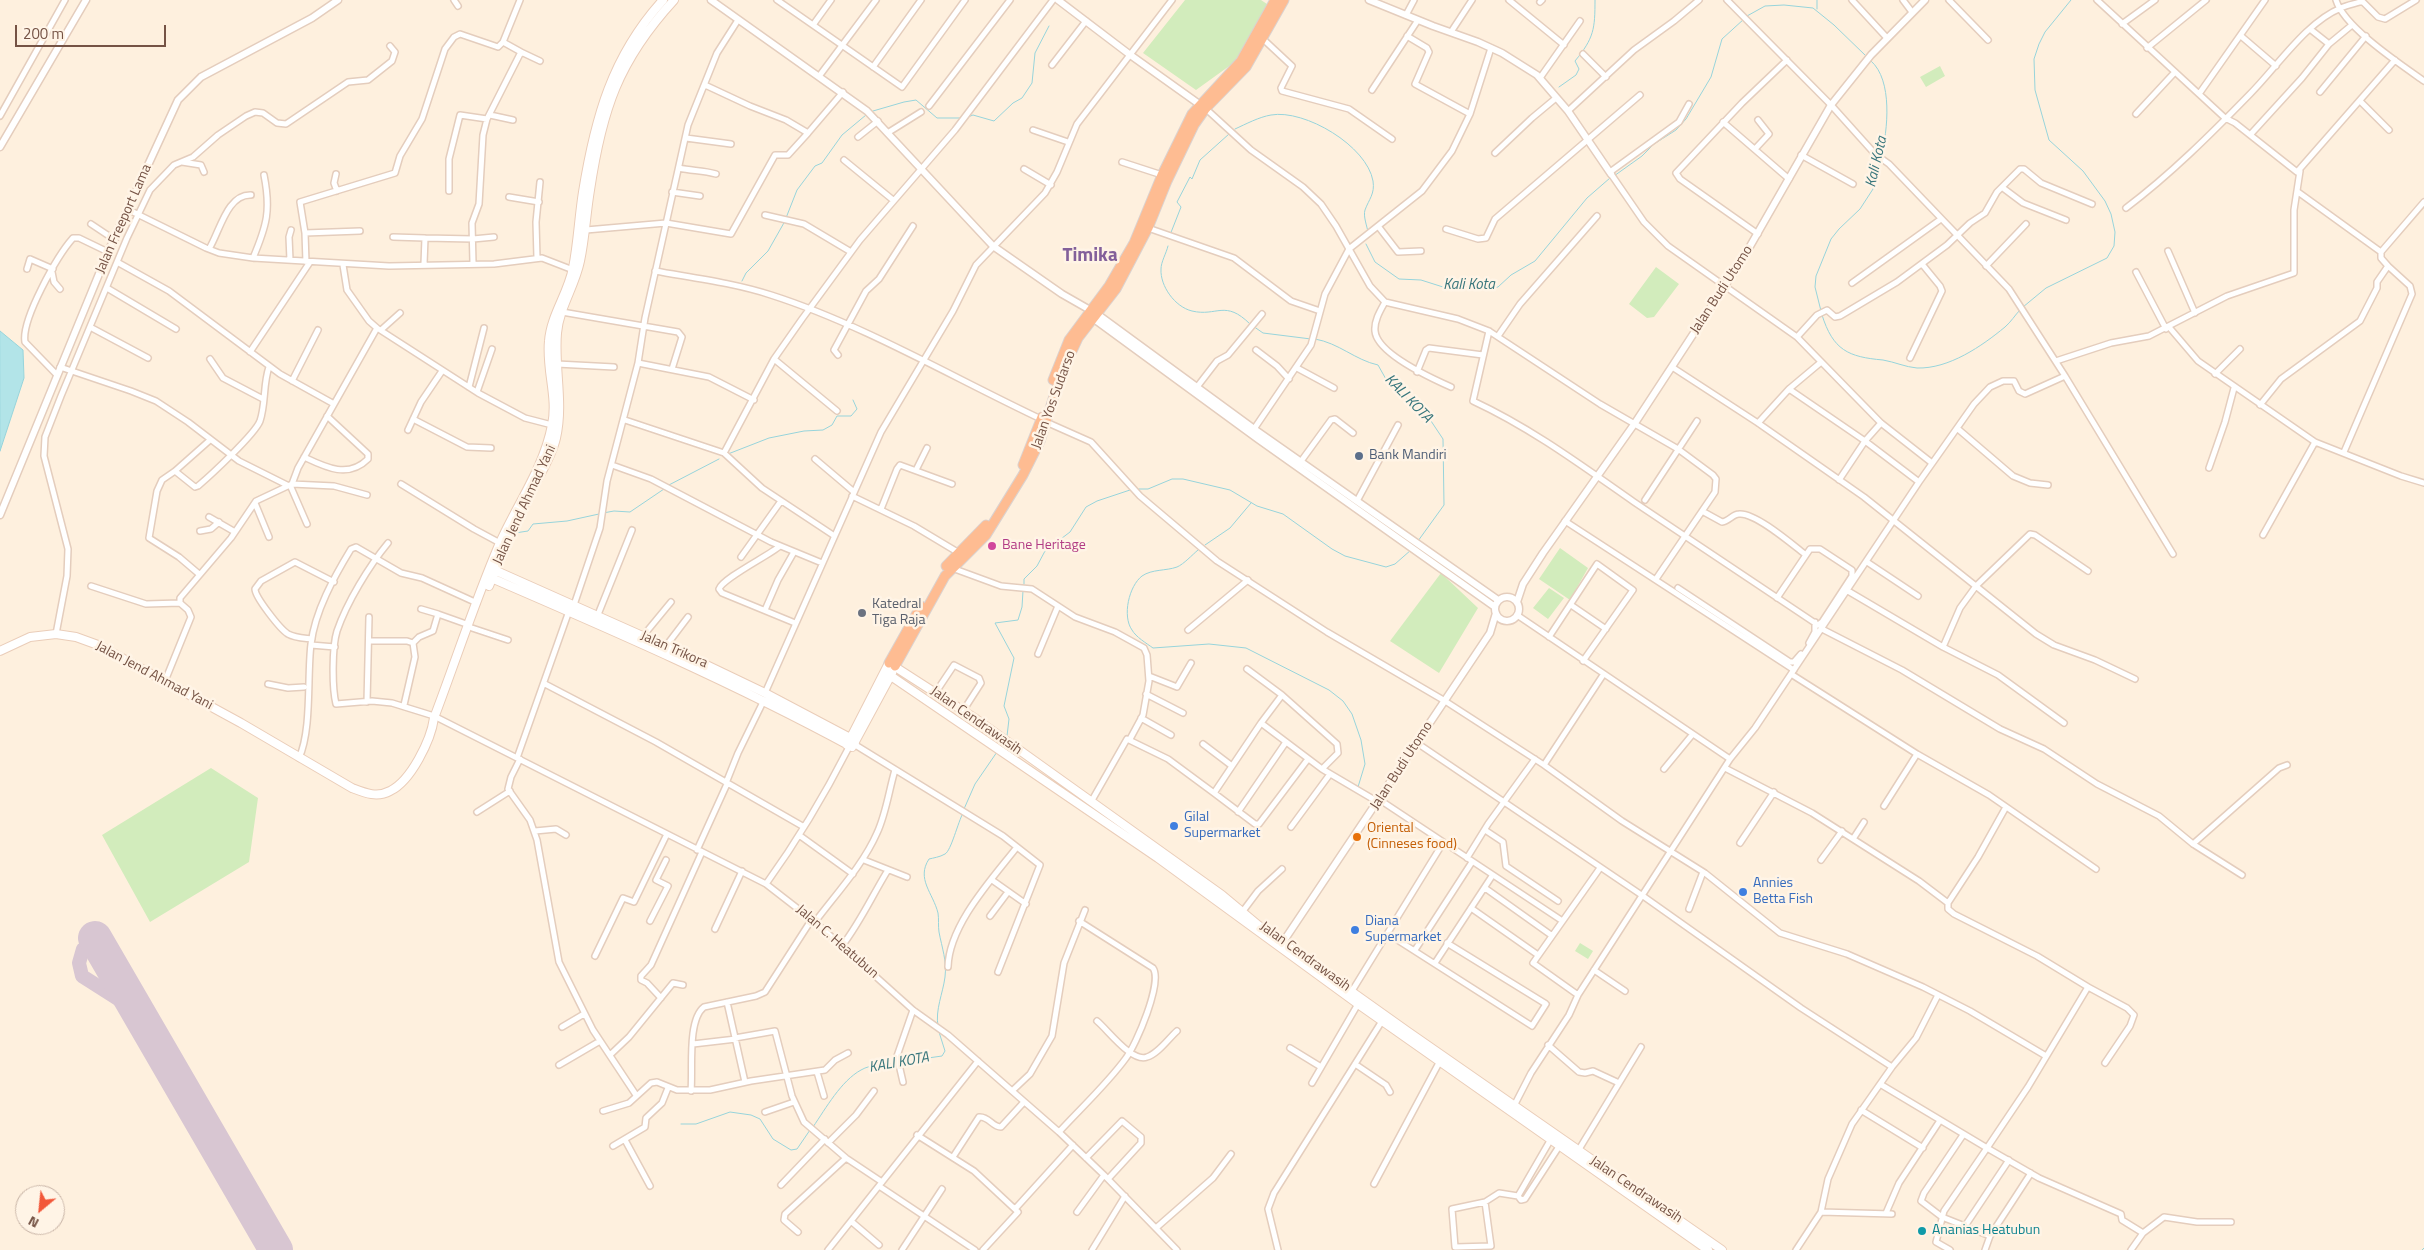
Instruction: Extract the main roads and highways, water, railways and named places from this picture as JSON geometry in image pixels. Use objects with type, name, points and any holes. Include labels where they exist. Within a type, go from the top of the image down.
[{"type":"highway","name":"Jalan Yos Sudarso","points":[[892,664],[940,574],[961,554],[986,535],[1007,502],[1034,455],[1044,420],[1078,338],[1134,243],[1162,175],[1203,106],[1241,61],[1274,0]]},
{"type":"highway","name":"Jalan Yos Sudarso","points":[[1091,313],[1116,289],[1148,228],[1167,181],[1203,106],[1242,73],[1284,0]]},
{"type":"highway","name":"Jalan Yos Sudarso","points":[[892,664],[961,554]]},
{"type":"main road","name":"Jalan Jend Ahmad Yani","points":[[470,627],[477,603],[491,573],[554,448],[560,412],[556,364],[552,352],[562,312],[576,280],[586,230],[589,193],[602,102],[622,56],[636,32],[663,0]]},
{"type":"main road","name":"Jalan Jend Ahmad Yani","points":[[0,651],[30,637],[56,634],[76,637],[98,645],[165,681],[352,788],[373,795],[391,791],[408,774],[424,748],[491,573],[500,543],[544,451],[552,426],[554,402],[550,328],[573,270],[582,193],[599,127],[627,62],[657,18],[674,0]]},
{"type":"main road","name":"Jalan Trikora","points":[[491,573],[765,697]]},
{"type":"main road","name":"Jalan Trikora","points":[[596,619],[666,646],[851,744]]},
{"type":"main road","name":"Jalan Yos Sudarso","points":[[851,744],[892,664]]},
{"type":"main road","name":"Jalan Cendrawasih","points":[[892,664],[976,719],[1044,770],[1091,802],[1358,1004],[1708,1250]]},
{"type":"main road","name":"Jalan Cendrawasih","points":[[888,674],[1243,911],[1281,945],[1352,991],[1722,1250]]},
{"type":"main road","points":[[970,728],[976,719]]},
{"type":"main road","points":[[1040,777],[1044,770]]},
{"type":"water","points":[[0,331],[23,350],[24,378],[0,451]]},
{"type":"waterway","points":[[1559,87],[1576,75],[1579,69],[1575,61],[1586,46],[1592,33],[1595,19],[1595,0]]},
{"type":"waterway","points":[[1817,0],[1817,9]]},
{"type":"waterway","name":"Kali Kota","points":[[2023,307],[2046,288],[2107,258],[2114,246],[2115,232],[2111,214],[2105,201],[2083,171],[2049,140],[2035,90],[2034,59],[2039,44],[2045,32],[2071,0]]},
{"type":"waterway","name":"Kali Kota","points":[[1747,16],[1765,6],[1784,5],[1813,8],[1866,56]]},
{"type":"waterway","name":"Kali Kota","points":[[1614,176],[1642,156],[1654,144],[1676,130],[1686,119],[1711,77],[1722,39],[1744,19]]},
{"type":"waterway","points":[[968,117],[973,115],[994,121],[1013,103],[1022,98],[1032,83],[1035,53],[1049,26]]},
{"type":"waterway","name":"Kali Kota","points":[[1871,61],[1878,69],[1886,93],[1887,120],[1881,157]]},
{"type":"waterway","points":[[873,111],[916,100],[937,118],[962,118]]},
{"type":"waterway","points":[[786,218],[797,190],[815,166],[822,163],[842,135],[866,115]]},
{"type":"waterway","name":"KALI KOTA","points":[[1235,129],[1266,116],[1285,115],[1317,124],[1347,143],[1368,168],[1373,181],[1372,193],[1365,210],[1368,232]]},
{"type":"waterway","name":"KALI KOTA","points":[[1170,235],[1181,207],[1177,202],[1190,177],[1192,179],[1200,160],[1229,134]]},
{"type":"waterway","name":"Kali Kota","points":[[1821,311],[1815,287],[1816,276],[1831,239],[1860,209],[1873,189],[1880,161]]},
{"type":"waterway","name":"Kali Kota","points":[[1366,244],[1375,262],[1399,279],[1421,280],[1443,287],[1471,286],[1488,289],[1498,287],[1511,275],[1535,261],[1587,198],[1610,178]]},
{"type":"waterway","points":[[742,281],[746,273],[768,251],[785,221]]},
{"type":"waterway","name":"KALI KOTA","points":[[1168,246],[1162,264],[1161,276],[1166,289],[1174,300],[1192,311],[1227,310],[1234,312],[1250,324]]},
{"type":"waterway","name":"Kali Kota","points":[[1822,315],[1831,336],[1837,344],[1851,354],[1917,368],[1941,365],[1975,349],[2005,327],[2020,310]]},
{"type":"waterway","name":"KALI KOTA","points":[[1253,326],[1263,333],[1311,339]]},
{"type":"waterway","name":"KALI KOTA","points":[[1315,339],[1332,344],[1370,363],[1378,365],[1387,381],[1429,418],[1443,439],[1444,505],[1418,541]]},
{"type":"waterway","points":[[728,454],[769,438],[804,431],[823,430],[832,425],[837,416],[851,416],[857,409],[853,400]]},
{"type":"waterway","points":[[667,486],[719,459]]},
{"type":"waterway","name":"KALI KOTA","points":[[1139,489],[1148,489],[1172,479],[1183,479],[1230,490],[1257,506],[1283,514],[1345,556],[1386,567],[1395,564],[1411,550]]},
{"type":"waterway","points":[[603,513],[614,511],[630,512],[664,489]]},
{"type":"waterway","name":"KALI KOTA","points":[[1024,584],[1024,579],[1037,566],[1045,551],[1070,532],[1086,507],[1097,501],[1130,490]]},
{"type":"waterway","points":[[1205,545],[1230,528],[1251,503]]},
{"type":"waterway","points":[[515,533],[528,531],[533,524],[567,521],[599,514]]},
{"type":"waterway","points":[[1198,550],[1177,567],[1150,572],[1137,581],[1130,594],[1127,609],[1129,624],[1134,633],[1153,648],[1209,644],[1246,648],[1329,690],[1343,701],[1352,714],[1361,740],[1365,764],[1358,787]]},
{"type":"waterway","name":"KALI KOTA","points":[[1007,736],[1009,719],[1004,706],[1014,658],[995,623],[1018,620],[1022,607],[1023,591]]},
{"type":"waterway","name":"KALI KOTA","points":[[964,809],[975,784],[997,752]]},
{"type":"waterway","name":"KALI KOTA","points":[[938,1026],[938,1008],[945,977],[944,954],[939,932],[938,913],[924,873],[929,859],[941,856],[947,852],[963,813]]},
{"type":"waterway","name":"KALI KOTA","points":[[900,1062],[942,1056],[945,1051],[939,1032]]},
{"type":"waterway","name":"KALI KOTA","points":[[813,1127],[834,1095],[854,1075],[869,1067],[896,1063]]},
{"type":"waterway","name":"KALI KOTA","points":[[681,1124],[696,1124],[730,1112],[751,1115],[760,1119],[773,1139],[791,1150],[797,1149],[810,1130]]},
{"type":"place","name":"Bank Mandiri","points":[[1359,456]]},
{"type":"place","name":"Bane Heritage","points":[[992,546]]},
{"type":"place","name":"Katedral Tiga Raja","points":[[862,613]]},
{"type":"place","name":"Gilal Supermarket","points":[[1174,826]]},
{"type":"place","name":"Oriental (Cinneses food)","points":[[1357,837]]},
{"type":"place","name":"Annies Betta Fish","points":[[1743,892]]},
{"type":"place","name":"Diana Supermarket","points":[[1355,930]]},
{"type":"place","name":"Ananias Heatubun","points":[[1922,1231]]},
{"type":"district","name":"Timika","points":[[1090,256]]}]
